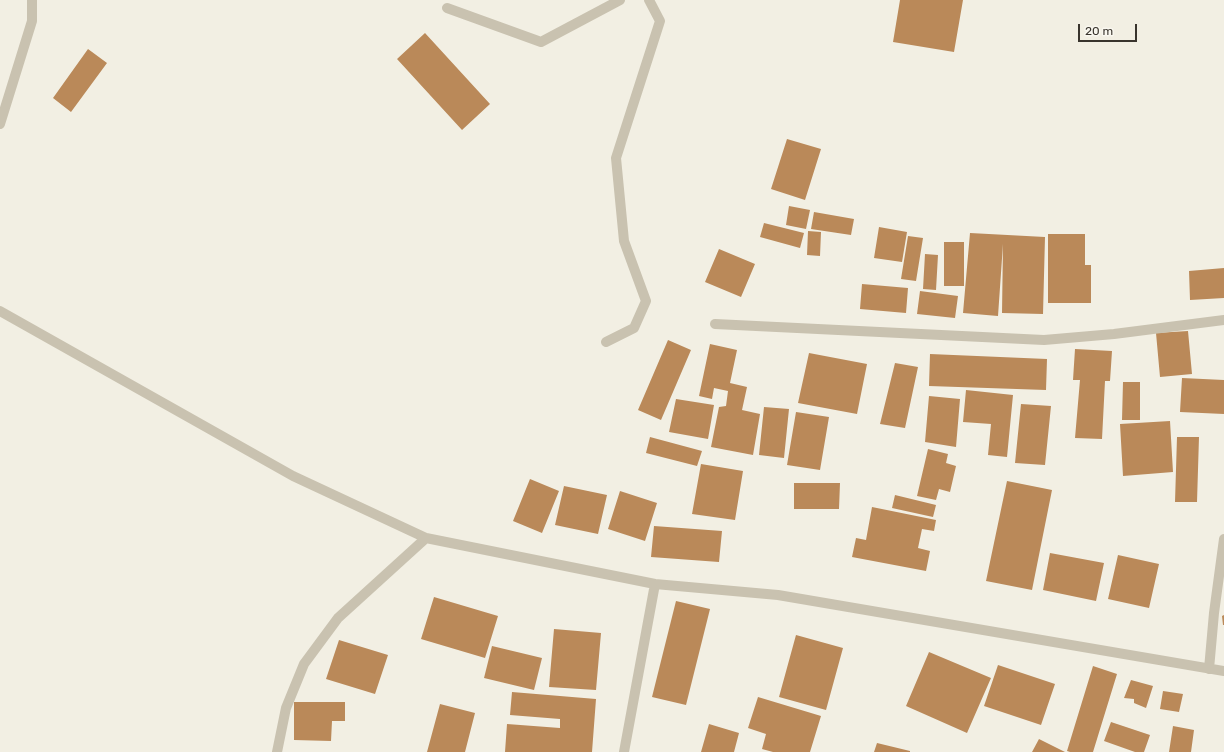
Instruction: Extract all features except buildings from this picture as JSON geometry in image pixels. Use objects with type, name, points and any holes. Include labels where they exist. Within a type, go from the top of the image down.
[{"type":"street","points":[[0,124],[32,21],[32,0]]},
{"type":"street","points":[[448,8],[541,42],[620,0]]},
{"type":"street","points":[[606,342],[634,328],[646,301],[624,241],[616,158],[660,21],[649,0]]},
{"type":"street","points":[[0,311],[293,476],[426,538],[655,584],[778,595],[1224,671]]},
{"type":"street","points":[[714,324],[1044,340],[1114,334],[1224,320]]},
{"type":"street","points":[[277,752],[286,708],[304,664],[338,618],[426,538]]},
{"type":"street","points":[[1209,669],[1214,612],[1224,539]]},
{"type":"street","points":[[624,752],[655,584]]}]
